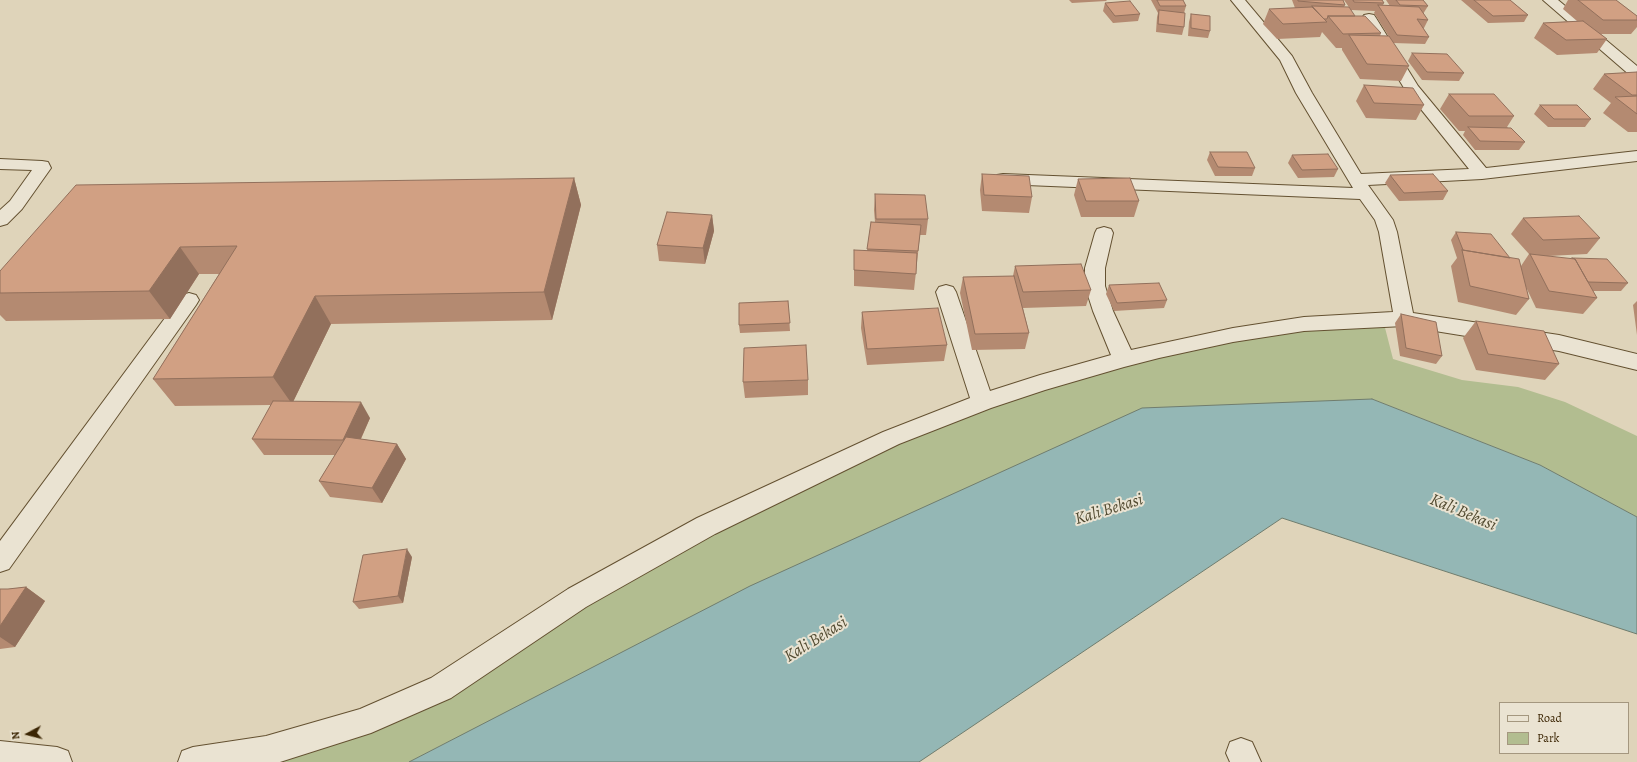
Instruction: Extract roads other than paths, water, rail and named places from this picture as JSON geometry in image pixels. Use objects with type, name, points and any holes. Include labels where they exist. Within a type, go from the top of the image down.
[{"type":"street","points":[[1238,0],[1287,59],[1304,92],[1356,180],[1384,220],[1388,232],[1404,320]]},
{"type":"street","points":[[1550,0],[1637,74]]},
{"type":"street","points":[[1369,18],[1412,88],[1482,174]]},
{"type":"street","points":[[1356,180],[1482,174],[1637,156]]},
{"type":"street","points":[[0,164],[42,166],[41,171],[16,206],[0,220]]},
{"type":"street","points":[[1004,179],[1366,194]]},
{"type":"street","points":[[1104,233],[1095,268],[1095,286],[1103,311],[1124,359]]},
{"type":"street","points":[[946,292],[983,402]]},
{"type":"street","points":[[0,561],[189,300]]},
{"type":"street","points":[[193,762],[266,750],[361,724],[441,688],[577,598],[706,526],[891,438],[983,402],[1040,383],[1124,359],[1158,350],[1233,335],[1304,324],[1404,320],[1559,343],[1637,362]]},
{"type":"street","points":[[0,756],[57,762]]},
{"type":"water","name":"Kali Bekasi","points":[[1372,399],[1540,465],[1637,517],[1637,634],[1282,518],[919,762],[409,762],[750,586],[1142,408]]}]
